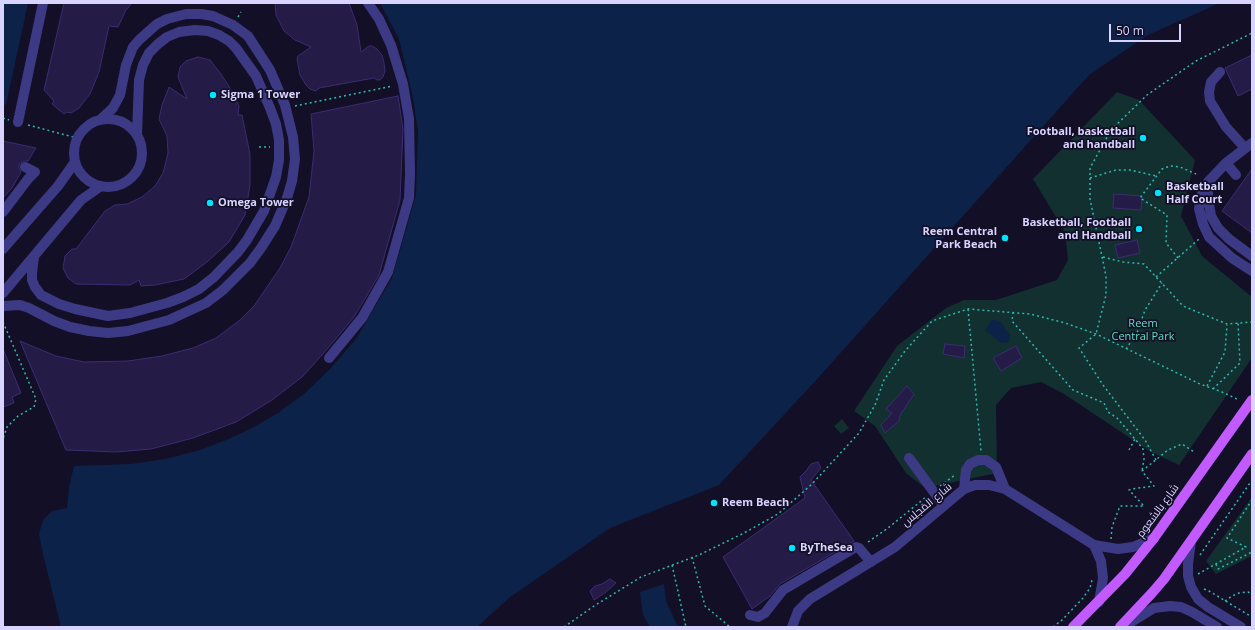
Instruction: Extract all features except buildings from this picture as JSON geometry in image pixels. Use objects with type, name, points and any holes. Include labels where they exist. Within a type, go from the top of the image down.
[{"type":"main road","name":"شارع بالشعوم","points":[[1072,627],[1099,602],[1125,574],[1154,538],[1252,400]]},
{"type":"main road","points":[[1120,627],[1152,594],[1252,454]]},
{"type":"street","points":[[18,122],[43,3]]},
{"type":"street","points":[[329,358],[362,318],[388,272],[409,198],[409,119],[403,84],[391,45],[379,19],[368,3]]},
{"type":"street","points":[[3,306],[20,305],[54,321],[89,332],[108,333],[128,331],[169,320],[206,303],[223,290],[250,263],[275,226],[287,198],[292,181],[294,159],[293,137],[286,108],[270,70],[248,36],[233,25],[219,18],[201,14],[186,14],[157,24],[133,47],[126,65],[120,95],[113,108],[100,120]]},
{"type":"street","points":[[34,256],[32,280],[35,287],[41,294],[59,304],[108,316],[130,313],[183,297],[199,289],[214,278],[238,252],[264,211],[276,177],[279,160],[276,124],[268,102],[256,76],[236,48],[229,41],[219,35],[208,31],[195,30],[179,32],[167,37],[158,44],[149,53],[143,65],[139,80],[137,135]]},
{"type":"street","points":[[1220,72],[1211,82],[1209,92],[1210,101],[1226,127],[1249,146],[1226,163],[1208,182],[1201,196],[1199,209],[1203,224],[1209,237],[1232,258],[1252,272]]},
{"type":"street","points":[[111,119],[121,121],[130,127],[137,135],[142,146],[142,157],[139,168],[132,177],[123,184],[112,187],[101,186],[90,182],[81,173],[75,162],[75,146],[77,138],[91,123],[111,119]]},
{"type":"street","points":[[4,247],[58,186],[75,162]]},
{"type":"street","points":[[1226,163],[1236,175]]},
{"type":"street","points":[[3,212],[25,173]]},
{"type":"street","points":[[1208,182],[1208,197],[1211,216],[1218,228],[1252,256]]},
{"type":"street","points":[[3,293],[81,200],[101,186]]},
{"type":"street","points":[[909,458],[944,506]]},
{"type":"street","points":[[964,489],[966,470],[970,464],[978,460],[986,460],[996,467],[1005,489]]},
{"type":"street","name":"شارع المَجلِس","points":[[792,627],[798,611],[810,599],[895,547],[964,489],[975,485],[989,485],[1005,489],[1094,545],[1118,549],[1133,547],[1154,538]]},
{"type":"street","points":[[1191,541],[1188,564],[1188,576],[1191,587],[1198,599],[1208,607],[1241,627]]},
{"type":"street","points":[[1094,545],[1101,561],[1103,578],[1099,602]]},
{"type":"street","points":[[750,615],[758,617],[765,613],[783,590],[856,547],[860,548],[871,562]]},
{"type":"street","points":[[1123,627],[1154,608],[1170,606],[1181,607],[1217,627]]},
{"type":"path","points":[[1156,460],[1145,440],[1103,385],[1079,348],[1096,334],[1106,295],[1106,276],[1090,199],[1090,168],[1111,130],[1147,95],[1196,61],[1252,33]]},
{"type":"path","points":[[286,108],[403,84]]},
{"type":"path","points":[[3,118],[77,138]]},
{"type":"path","points":[[1178,258],[1166,243],[1167,214],[1140,198],[1162,169],[1170,166],[1180,167],[1196,174]]},
{"type":"path","points":[[1090,178],[1116,170],[1130,170],[1157,176]]},
{"type":"path","points":[[1156,277],[1199,239]]},
{"type":"path","points":[[1102,257],[1123,262],[1144,264],[1183,306],[1227,324],[1252,322]]},
{"type":"path","points":[[1126,349],[1137,334],[1144,310],[1162,283]]},
{"type":"path","points":[[968,309],[982,460]]},
{"type":"path","points":[[564,627],[594,606],[641,577],[692,557],[744,533],[778,514],[812,484],[859,433],[875,406],[884,380],[905,351],[932,321],[968,309],[1030,314],[1058,321],[1096,334],[1240,400]]},
{"type":"path","points":[[1013,312],[1012,321],[1073,390],[1104,403],[1108,412],[1118,418],[1143,449],[1144,459],[1142,471],[1154,486],[1129,490],[1144,506],[1120,506],[1112,527],[1111,545]]},
{"type":"path","points":[[3,322],[36,399],[34,407],[18,416],[7,427],[3,439]]},
{"type":"path","points":[[1213,388],[1240,363],[1238,323]]},
{"type":"path","points":[[1207,386],[1225,352],[1227,324]]},
{"type":"path","points":[[1129,450],[1135,439]]},
{"type":"path","points":[[1142,471],[1168,450],[1182,444],[1194,452]]},
{"type":"path","points":[[860,548],[959,472],[960,469],[966,470]]},
{"type":"path","points":[[1199,556],[1252,480]]},
{"type":"path","points":[[1193,576],[1246,547],[1227,538],[1252,500]]},
{"type":"path","points":[[1216,564],[1218,568],[1252,552]]},
{"type":"path","points":[[692,557],[705,606],[730,627]]},
{"type":"path","points":[[672,565],[686,627]]},
{"type":"path","points":[[1053,627],[1062,620],[1083,598],[1090,588],[1093,577]]},
{"type":"path","points":[[1199,590],[1210,591],[1252,617]]},
{"type":"path","points":[[1225,601],[1240,593],[1248,592],[1252,594]]},
{"type":"green space","name":"Reem Central Park","points":[[1117,92],[1139,100],[1195,160],[1181,216],[1202,256],[1252,297],[1252,358],[1179,465],[1151,452],[1064,394],[1041,382],[1011,388],[996,405],[997,473],[925,488],[906,473],[875,426],[854,411],[897,346],[946,308],[964,300],[996,300],[1057,280],[1068,260],[1065,232],[1033,179]]},
{"type":"green space","points":[[842,419],[849,428],[841,434],[834,426]]},
{"type":"green space","points":[[1252,497],[1252,556],[1216,574],[1206,561]]},
{"type":"water","points":[[3,3],[28,3],[6,105],[3,104]]},
{"type":"water","points":[[380,3],[1220,3],[1148,35],[1089,75],[819,377],[719,485],[610,528],[509,598],[477,627],[61,627],[39,534],[43,520],[52,511],[67,508],[69,487],[74,466],[131,464],[165,459],[200,450],[252,428],[278,413],[305,393],[330,369],[356,339],[392,278],[416,195],[418,131],[413,98],[399,39]]},
{"type":"water","points":[[992,320],[1000,321],[1010,335],[1009,342],[1001,343],[985,330]]},
{"type":"water","points":[[664,584],[666,601],[678,627],[650,627],[643,615],[640,592]]},
{"type":"place","name":"Sigma 1 Tower","points":[[213,95]]},
{"type":"place","name":"Football, basketball and handball","points":[[1143,138]]},
{"type":"place","name":"Basketball Half Court","points":[[1158,193]]},
{"type":"place","name":"Omega Tower","points":[[210,203]]},
{"type":"place","name":"Basketball, Football and Handball","points":[[1139,229]]},
{"type":"place","name":"Reem Central Park Beach","points":[[1005,238]]},
{"type":"place","name":"Reem Beach","points":[[714,503]]},
{"type":"place","name":"ByTheSea","points":[[792,548]]}]
